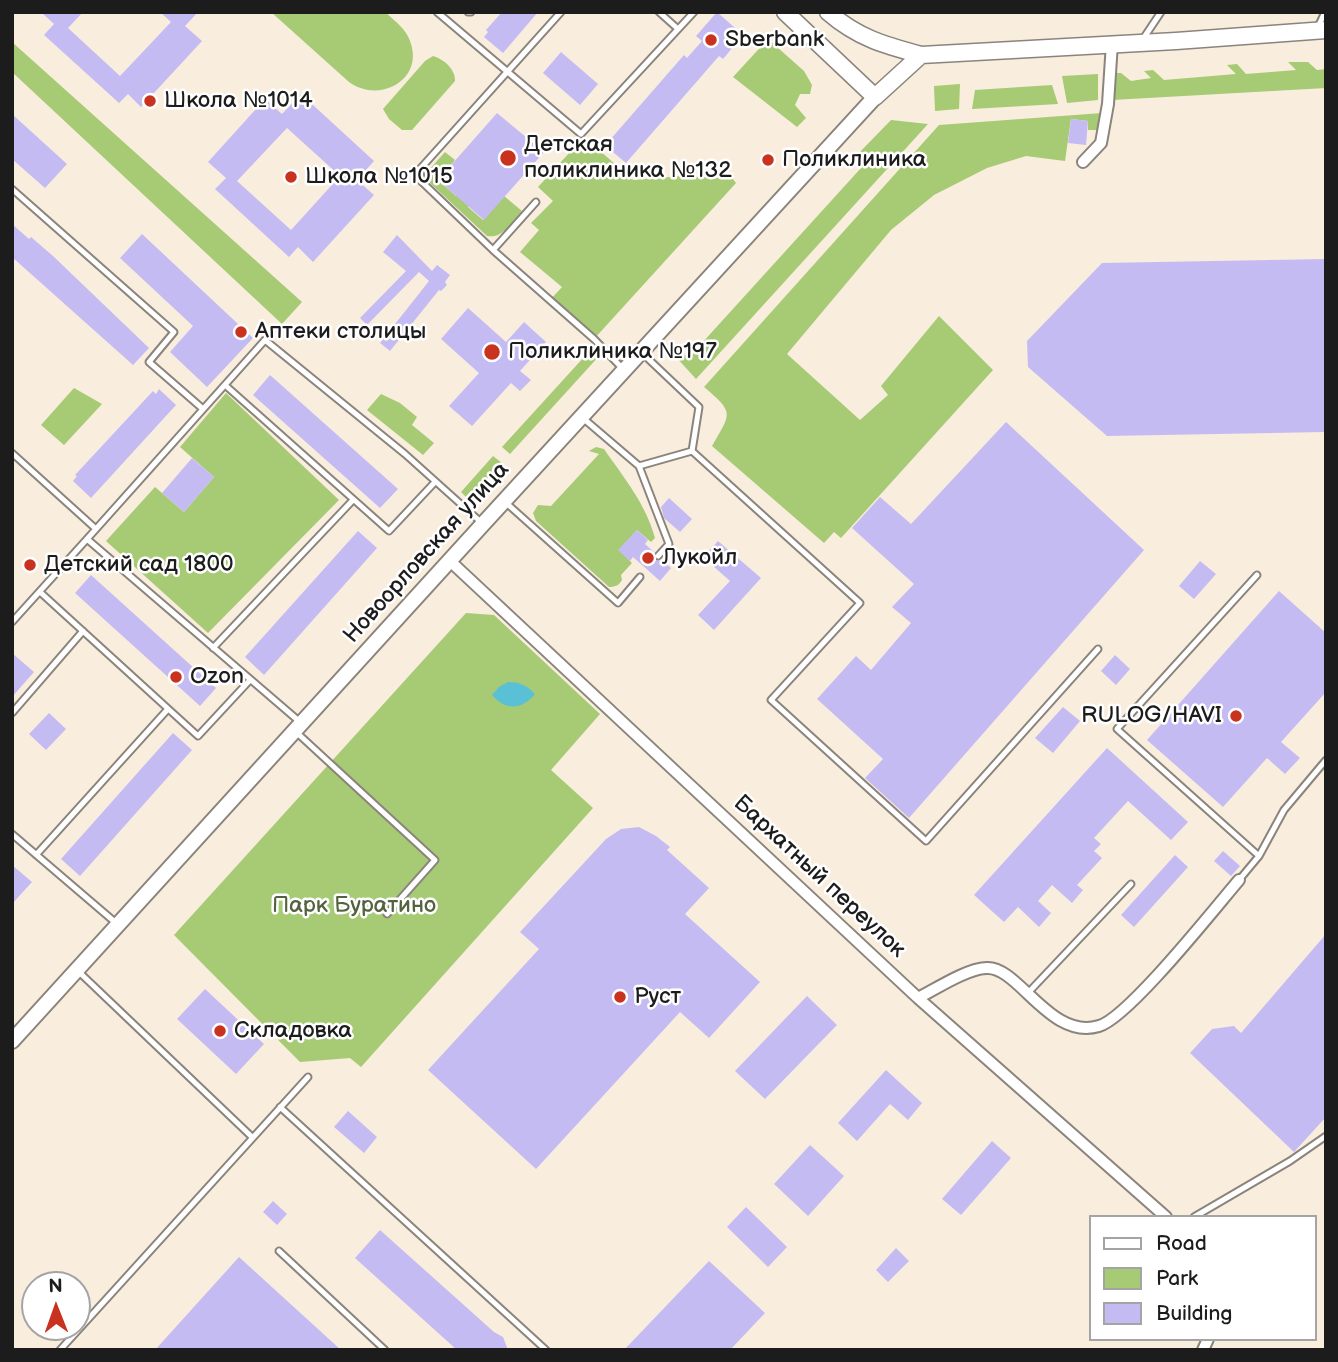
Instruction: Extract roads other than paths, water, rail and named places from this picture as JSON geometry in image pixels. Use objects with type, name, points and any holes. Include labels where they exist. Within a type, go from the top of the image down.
[{"type":"main road","points":[[785,12],[875,97],[922,55]]},
{"type":"main road","points":[[828,12],[852,32],[922,55],[1321,30]]},
{"type":"street","points":[[1083,162],[1101,143],[1108,104],[1112,43]]},
{"type":"street","name":"Новоорловская улица","points":[[12,1041],[875,97]]},
{"type":"street","name":"Бархатный переулок","points":[[450,561],[918,998],[1164,1215]]},
{"type":"street","points":[[918,998],[988,967],[1003,973],[1061,1021],[1082,1029],[1102,1026],[1125,1009],[1239,880]]},
{"type":"lane","points":[[437,12],[581,134],[694,12]]},
{"type":"lane","points":[[561,12],[420,169],[421,181],[493,250],[594,339],[624,370]]},
{"type":"lane","points":[[659,12],[678,29]]},
{"type":"lane","points":[[1141,42],[1161,12]]},
{"type":"lane","points":[[1321,30],[1325,12]]},
{"type":"lane","points":[[12,189],[174,331],[149,362],[203,409]]},
{"type":"lane","points":[[493,250],[536,202]]},
{"type":"lane","points":[[12,622],[265,340],[405,454],[483,524]]},
{"type":"lane","points":[[641,352],[699,407],[692,450]]},
{"type":"lane","points":[[225,385],[389,531],[435,482]]},
{"type":"lane","points":[[582,417],[639,466],[669,544],[658,556]]},
{"type":"lane","points":[[639,466],[692,450]]},
{"type":"lane","points":[[692,450],[860,603],[771,700],[926,841],[1098,649]]},
{"type":"lane","points":[[12,453],[96,529]]},
{"type":"lane","points":[[213,648],[354,500]]},
{"type":"lane","points":[[504,501],[618,603],[640,577]]},
{"type":"lane","points":[[87,539],[250,680],[435,860],[387,914]]},
{"type":"lane","points":[[1257,575],[1117,729],[1259,856]]},
{"type":"lane","points":[[40,592],[198,736],[250,680]]},
{"type":"lane","points":[[12,713],[83,631]]},
{"type":"lane","points":[[36,855],[168,709]]},
{"type":"lane","points":[[1239,880],[1259,856],[1284,810],[1326,760]]},
{"type":"lane","points":[[12,834],[117,925]]},
{"type":"lane","points":[[1027,994],[1131,884]]},
{"type":"lane","points":[[77,970],[252,1137]]},
{"type":"lane","points":[[60,1350],[308,1077]]},
{"type":"lane","points":[[281,1107],[546,1350]]},
{"type":"lane","points":[[1197,1215],[1290,1161],[1326,1136]]},
{"type":"lane","points":[[279,1251],[385,1350]]},
{"type":"water","points":[[508,682],[523,685],[535,694],[519,706],[503,704],[492,695]]},
{"type":"place","name":"Sberbank","points":[[711,40]]},
{"type":"place","name":"Школа №1014","points":[[150,101]]},
{"type":"place","name":"Детская поликлиника №132","points":[[508,158]]},
{"type":"place","name":"Поликлиника","points":[[768,160]]},
{"type":"place","name":"Школа №1015","points":[[291,177]]},
{"type":"place","name":"Аптеки столицы","points":[[241,332]]},
{"type":"place","name":"Поликлиника №197","points":[[492,352]]},
{"type":"place","name":"Лукойл","points":[[648,558]]},
{"type":"place","name":"Детский сад 1800","points":[[30,565]]},
{"type":"place","name":"Ozon","points":[[176,677]]},
{"type":"place","name":"RULOG/HAVI","points":[[1236,716]]},
{"type":"place","name":"Руст","points":[[620,997]]},
{"type":"place","name":"Складовка","points":[[220,1031]]},
{"type":"park label","name":"Парк Буратино","points":[[354,906]]}]
